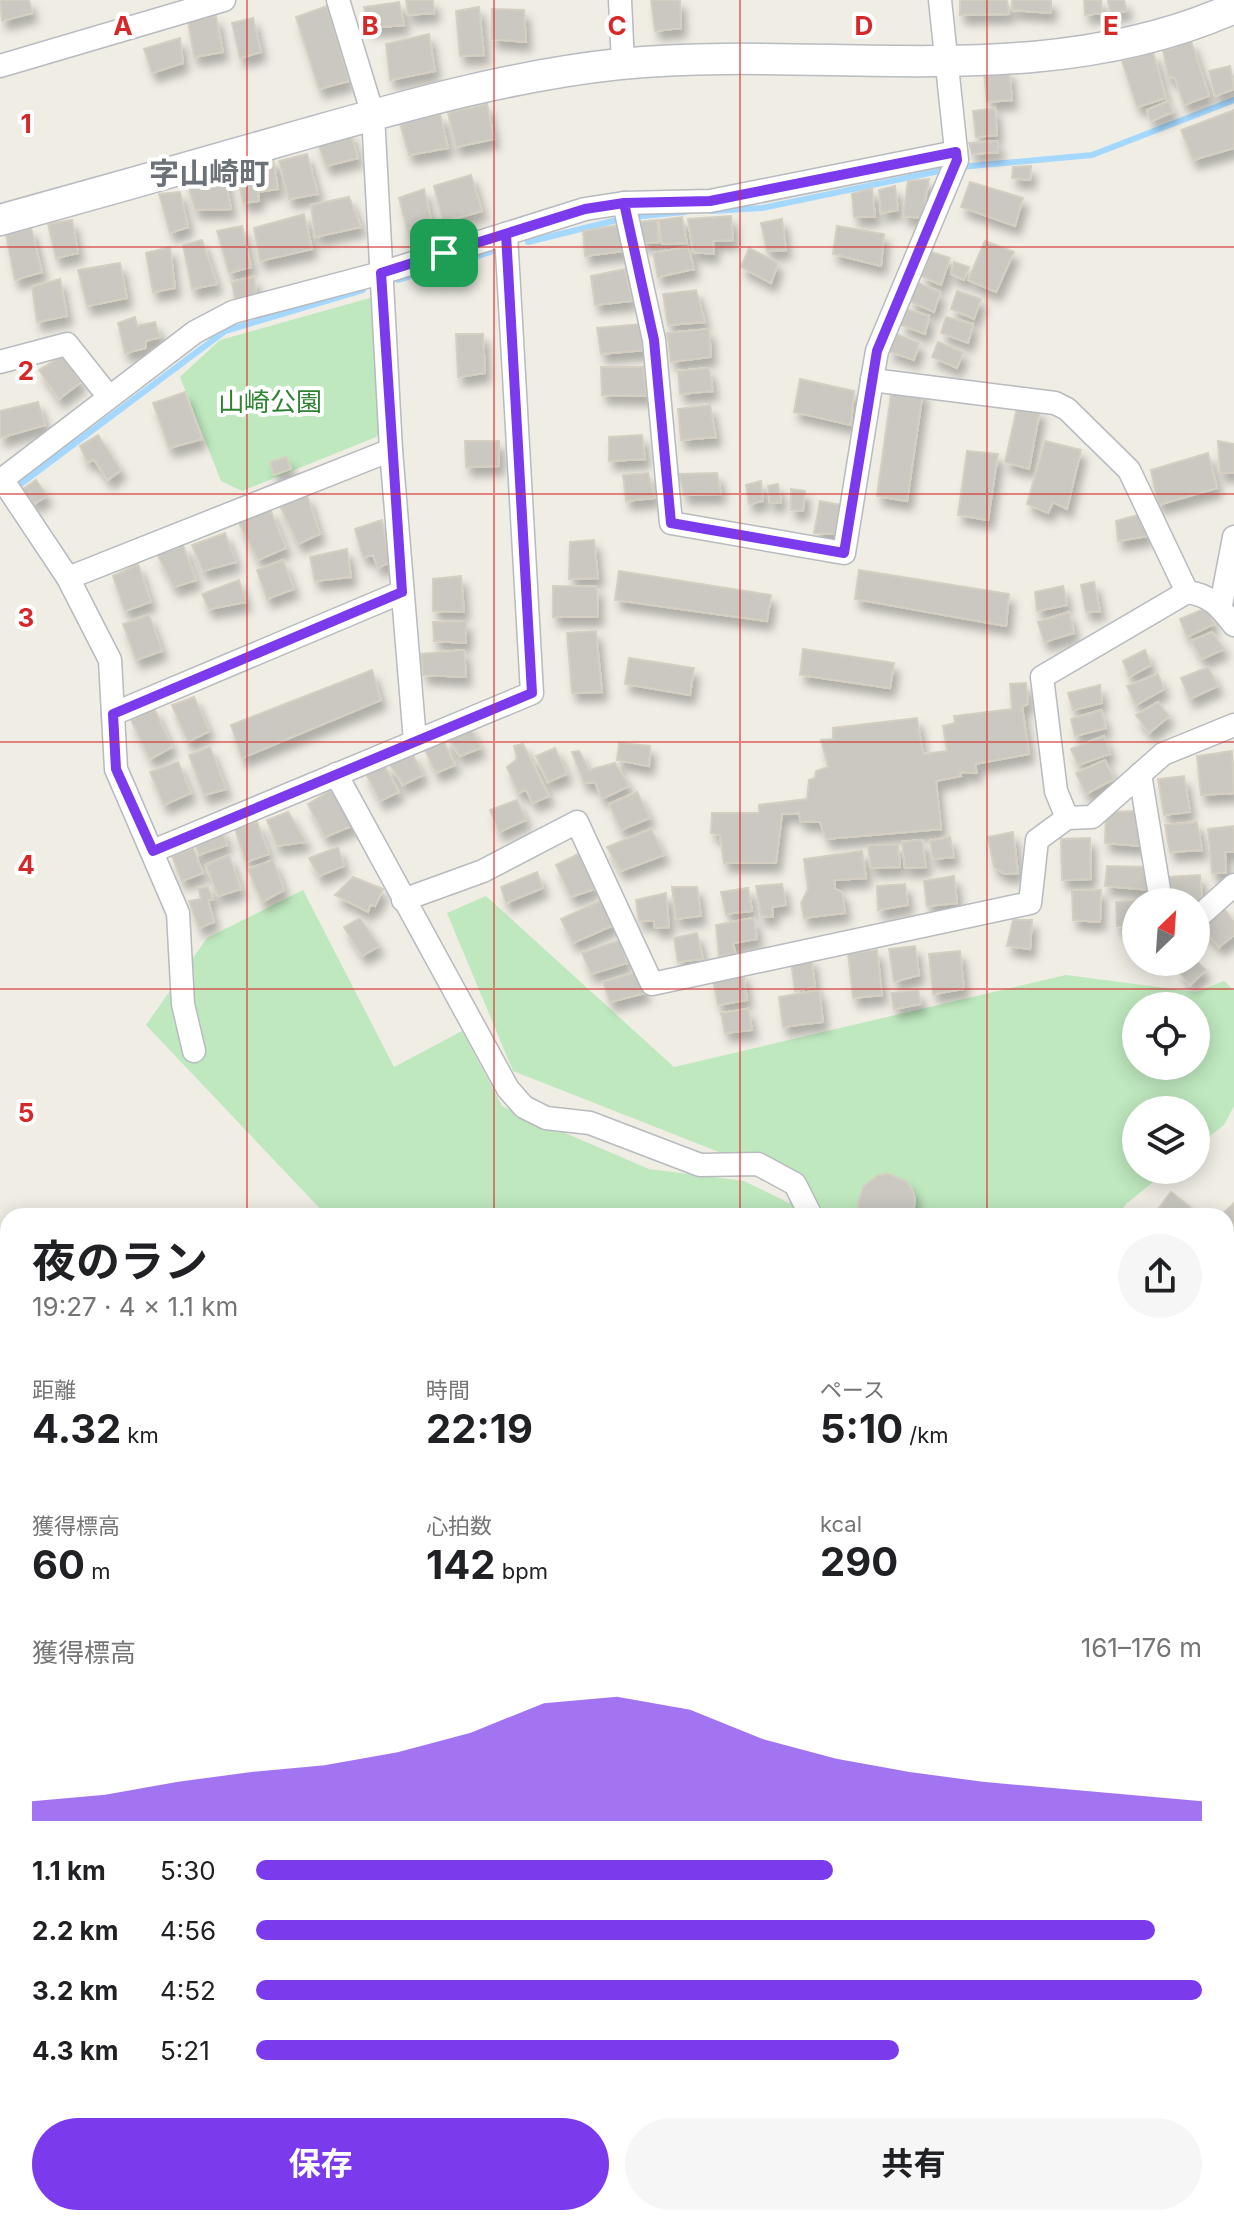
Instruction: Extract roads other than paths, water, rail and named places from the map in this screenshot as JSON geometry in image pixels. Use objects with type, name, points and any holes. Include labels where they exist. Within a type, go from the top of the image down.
[{"type":"street","points":[[0,66],[224,0]]},
{"type":"street","points":[[338,0],[373,115],[391,450],[415,741]]},
{"type":"street","points":[[620,0],[623,64]]},
{"type":"street","points":[[626,212],[654,340],[671,523],[844,553],[877,351],[954,164],[940,0]]},
{"type":"street","points":[[0,220],[373,115],[561,71],[623,64],[946,61],[1046,56],[1114,46],[1201,23],[1234,8]]},
{"type":"street","points":[[194,1051],[183,1004],[178,913],[116,769],[110,660],[68,578],[1,480],[215,320],[381,273],[585,209],[626,212],[954,164]]},
{"type":"street","points":[[153,851],[532,693],[506,234]]},
{"type":"street","points":[[0,362],[67,344],[109,397]]},
{"type":"street","points":[[872,380],[1055,403],[1067,409],[1129,470],[1187,592]]},
{"type":"street","points":[[68,578],[391,450]]},
{"type":"street","points":[[1067,818],[1056,791],[1042,677],[1187,592],[1199,594],[1229,614],[1234,537]]},
{"type":"street","points":[[113,714],[402,592]]},
{"type":"street","points":[[403,900],[483,871],[577,822],[652,984],[1030,903],[1037,840],[1067,818],[1092,817],[1163,754],[1234,725]]},
{"type":"street","points":[[336,774],[508,1089],[524,1107],[546,1118],[590,1123],[700,1165],[758,1164],[795,1184],[807,1208]]},
{"type":"street","points":[[1140,774],[1159,888]]},
{"type":"street","points":[[1210,906],[1234,885]]},
{"type":"waterway","points":[[960,167],[1092,155],[1234,100]]},
{"type":"waterway","points":[[712,211],[762,208],[949,169]]},
{"type":"waterway","points":[[632,217],[685,212]]},
{"type":"waterway","points":[[528,242],[621,219]]},
{"type":"waterway","points":[[398,280],[491,252]]},
{"type":"waterway","points":[[22,483],[225,331],[363,290]]},
{"type":"district","name":"字山崎町","points":[[209,173]]},
{"type":"park label","name":"山崎公園","points":[[270,401]]}]
